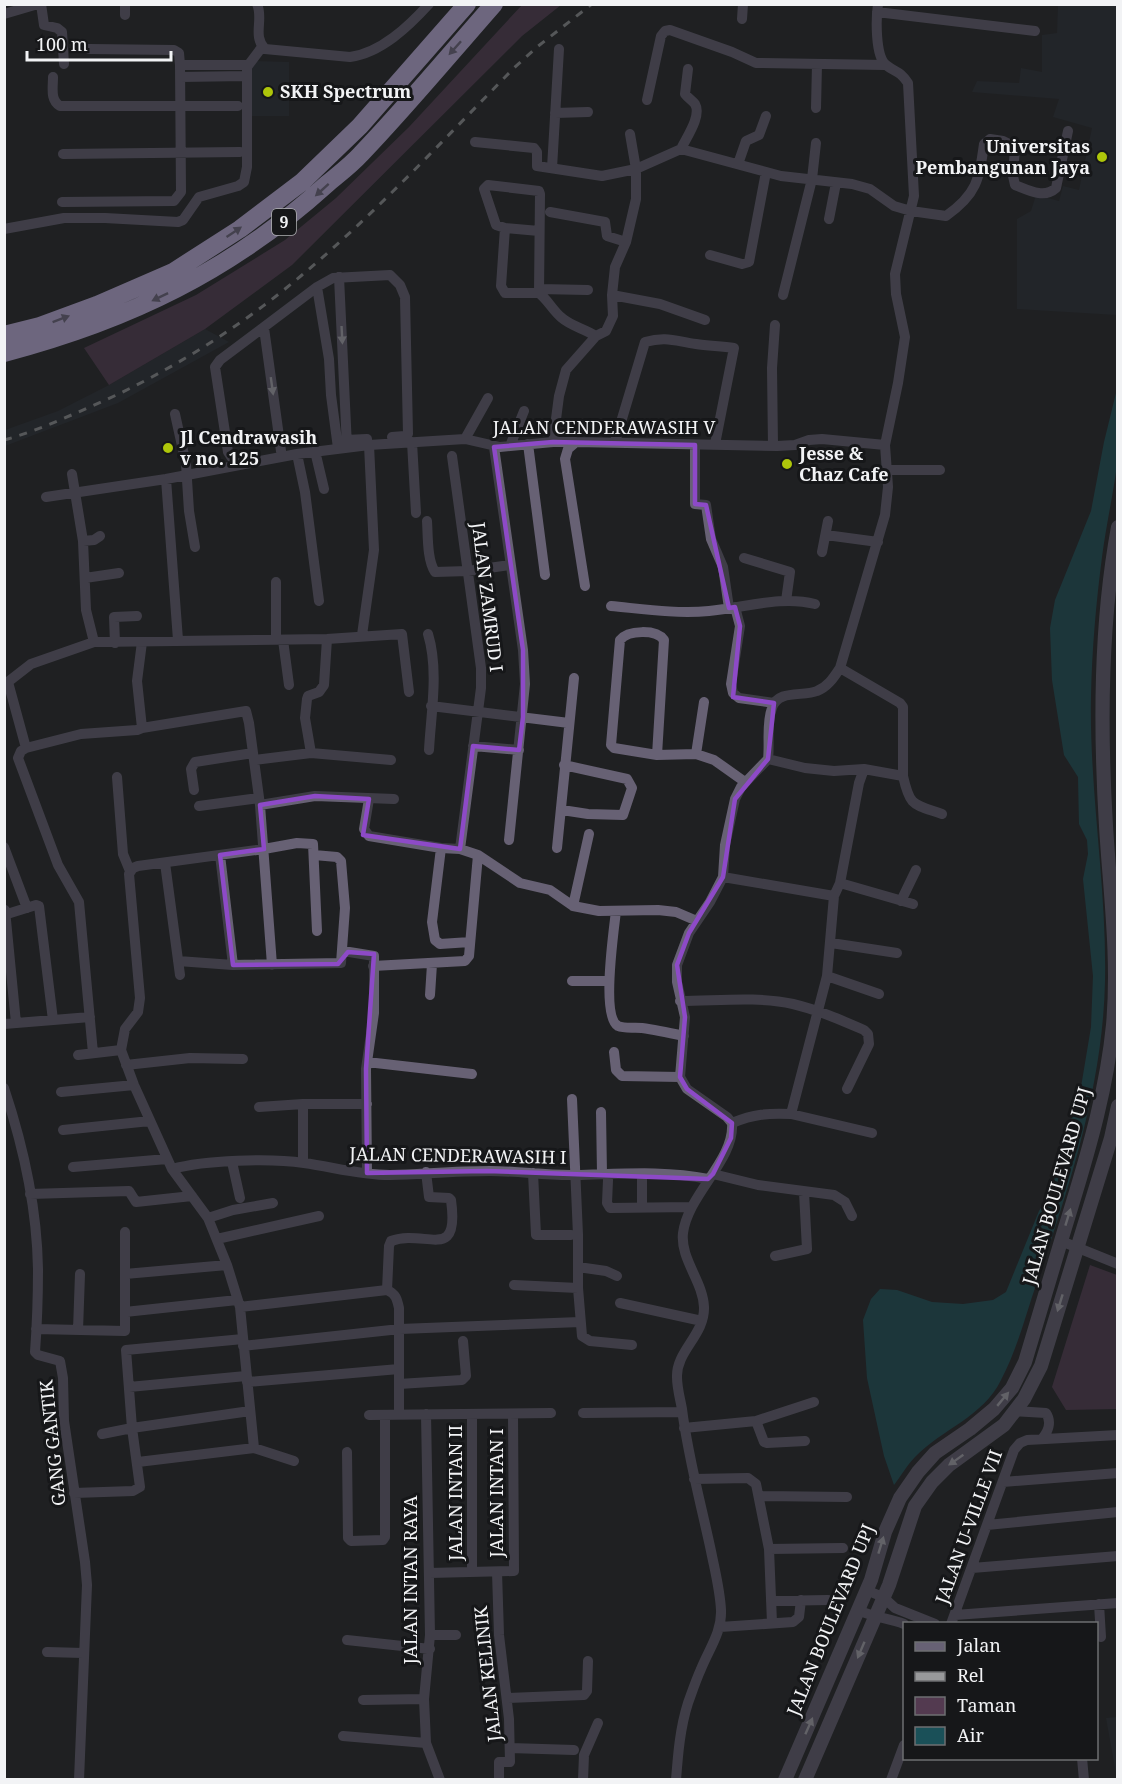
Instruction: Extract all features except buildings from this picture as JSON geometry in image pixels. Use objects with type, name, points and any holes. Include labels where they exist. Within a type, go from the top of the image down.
[{"type":"highway","name":"9","points":[[4,335],[69,316],[173,272],[240,229],[302,182],[360,126],[467,4]]},
{"type":"highway","name":"9","points":[[4,353],[81,331],[144,305],[195,280],[238,255],[298,211],[360,155],[494,4]]},
{"type":"street","points":[[4,14],[39,4],[44,25],[57,28],[62,32],[64,64]]},
{"type":"street","points":[[257,4],[259,9],[258,39],[262,47],[271,50],[335,56],[359,56],[398,35],[429,4]]},
{"type":"street","points":[[742,19],[743,4]]},
{"type":"street","points":[[885,64],[880,55],[878,8],[1035,32]]},
{"type":"street","points":[[647,100],[661,36],[670,30],[756,63],[885,64],[899,72],[908,83],[914,196],[895,274],[896,294],[905,337],[885,445],[888,487],[885,515],[878,542],[840,668],[822,689],[782,697],[774,703],[771,711],[768,759],[745,782],[735,799],[725,845],[723,877],[710,902],[689,933],[678,965],[677,982],[680,1001],[686,1017],[680,1077],[687,1089],[732,1123]]},
{"type":"street","points":[[4,229],[64,218],[177,222],[183,220],[198,197],[238,186],[244,182],[247,167],[247,70],[262,47]]},
{"type":"street","points":[[62,202],[174,201],[181,192],[179,53],[174,50],[89,49]]},
{"type":"street","points":[[552,168],[559,49]]},
{"type":"street","points":[[816,108],[817,64]]},
{"type":"street","points":[[180,65],[247,70]]},
{"type":"street","points":[[681,149],[695,118],[696,109],[695,103],[685,94],[688,69]]},
{"type":"street","points":[[180,77],[247,70]]},
{"type":"street","points":[[53,77],[53,99],[60,106],[238,106]]},
{"type":"street","points":[[555,113],[588,112]]},
{"type":"street","points":[[738,164],[746,141],[759,135],[766,116]]},
{"type":"street","points":[[475,142],[534,148],[537,152],[536,165],[602,176],[636,169],[681,149],[781,176],[870,189],[894,206],[946,216],[960,206],[973,192],[981,169],[984,144],[990,139],[1003,141],[1015,147],[1013,176],[1015,185],[1035,193],[1049,193],[1056,188],[1068,131]]},
{"type":"street","points":[[552,442],[564,376],[596,336],[606,331],[613,316],[612,295],[615,267],[626,242],[636,199],[636,169],[630,134]]},
{"type":"street","points":[[783,296],[812,179],[816,143]]},
{"type":"street","points":[[63,154],[240,152]]},
{"type":"street","points":[[710,255],[742,264],[749,262],[766,172]]},
{"type":"street","points":[[829,219],[836,183]]},
{"type":"street","points":[[539,231],[496,225],[484,189],[488,185],[539,191],[542,197],[539,231],[539,291],[551,309],[564,321],[596,336]]},
{"type":"street","points":[[550,212],[604,222],[607,236],[626,242]]},
{"type":"street","points":[[506,228],[501,286],[505,293],[588,290]]},
{"type":"street","points":[[390,275],[400,285],[405,297],[408,434],[342,445],[234,458],[230,456],[215,367],[220,360],[316,287],[339,277],[390,275]]},
{"type":"street","points":[[339,277],[344,358],[339,411],[342,445]]},
{"type":"street","points":[[316,287],[329,359],[331,395],[339,411]]},
{"type":"street","points":[[612,295],[660,304],[705,320]]},
{"type":"street","points":[[773,446],[772,368],[776,326]]},
{"type":"street","points":[[264,328],[281,451]]},
{"type":"street","points":[[615,442],[645,342],[658,338],[670,338],[693,344],[734,348],[715,444]]},
{"type":"street","points":[[329,359],[344,358]]},
{"type":"street","points":[[465,439],[488,398]]},
{"type":"street","points":[[510,446],[524,411]]},
{"type":"street","points":[[176,414],[195,547]]},
{"type":"street","name":"JALAN CENDERAWASIH V","points":[[46,497],[166,479],[342,445],[465,439],[494,447],[576,441],[773,446],[795,445],[809,440],[822,439],[885,445]]},
{"type":"street","points":[[576,441],[568,449],[565,459],[585,586]]},
{"type":"street","points":[[412,442],[416,513]]},
{"type":"street","points":[[528,444],[545,575]]},
{"type":"street","points":[[362,635],[374,550],[369,445]]},
{"type":"street","points":[[695,445],[695,504],[706,505],[711,539],[723,567],[732,607],[740,626],[731,684],[732,693],[739,698],[774,703]]},
{"type":"street","points":[[494,447],[523,650],[525,684],[509,840]]},
{"type":"street","points":[[315,451],[324,489]]},
{"type":"street","points":[[297,454],[305,492],[319,601]]},
{"type":"street","name":"JALAN ZAMRUD I","points":[[452,456],[481,668],[481,688],[460,849]]},
{"type":"street","points":[[886,470],[940,470]]},
{"type":"street","points":[[72,474],[83,541],[86,610],[94,642]]},
{"type":"street","points":[[166,479],[178,640]]},
{"type":"street","points":[[427,521],[433,569],[439,573],[510,565]]},
{"type":"street","points":[[822,552],[828,521]]},
{"type":"street","name":"JALAN BOULEVARD UPJ","points":[[785,1779],[858,1610],[885,1532],[900,1498],[918,1472],[935,1454],[994,1409],[1012,1388],[1025,1362],[1094,1133],[1106,1080],[1113,1025],[1116,968],[1102,762],[1107,616],[1118,527]]},
{"type":"street","points":[[826,535],[878,542]]},
{"type":"street","points":[[83,541],[94,540],[100,536]]},
{"type":"street","points":[[744,558],[790,572],[786,601]]},
{"type":"street","points":[[85,578],[120,573]]},
{"type":"street","points":[[276,582],[279,640],[289,685]]},
{"type":"street","points":[[610,606],[690,611],[801,600],[815,604]]},
{"type":"street","points":[[115,643],[114,617],[137,616]]},
{"type":"street","points":[[657,755],[664,640],[656,633],[628,633],[620,640],[611,745],[614,748],[657,755],[696,754],[714,760],[745,782]]},
{"type":"street","points":[[26,748],[6,684],[31,664],[94,642],[327,639],[402,634],[409,692]]},
{"type":"street","points":[[428,634],[433,680],[429,750]]},
{"type":"street","points":[[311,753],[305,718],[308,696],[319,692],[324,685],[327,639]]},
{"type":"street","points":[[142,642],[137,681],[142,728]]},
{"type":"street","points":[[840,668],[900,703],[903,707],[903,776],[908,797],[915,805],[942,814]]},
{"type":"street","points":[[557,848],[574,678]]},
{"type":"street","points":[[696,754],[704,702]]},
{"type":"street","points":[[432,706],[569,723]]},
{"type":"street","points":[[93,1053],[79,902],[58,865],[18,758],[21,751],[26,748],[81,734],[137,730],[243,710],[247,713],[260,801],[272,965]]},
{"type":"street","points":[[473,746],[519,750]]},
{"type":"street","points":[[194,790],[191,769],[195,762],[311,753],[391,760]]},
{"type":"street","points":[[768,759],[805,768],[834,771],[864,769],[903,776]]},
{"type":"street","points":[[562,810],[588,814],[623,815],[632,788],[627,779],[564,765]]},
{"type":"street","points":[[791,1114],[827,976],[834,896],[840,883],[859,783],[864,769]]},
{"type":"street","points":[[117,777],[123,854],[134,868]]},
{"type":"street","points":[[200,806],[315,796],[394,799]]},
{"type":"street","points":[[369,799],[364,829],[369,836],[460,849],[478,855],[520,883],[550,890],[573,906],[599,911],[676,912],[697,921]]},
{"type":"street","points":[[573,906],[589,834]]},
{"type":"street","points":[[178,961],[233,965],[338,964],[343,961],[345,908],[341,861],[337,857],[297,843],[134,868],[128,878],[140,998],[138,1012],[124,1029],[121,1050],[167,1159],[208,1218],[227,1265],[238,1304],[254,1449]]},
{"type":"street","points":[[4,847],[27,908]]},
{"type":"street","points":[[441,848],[432,922],[435,940],[440,944],[470,942]]},
{"type":"street","points":[[313,849],[317,932]]},
{"type":"street","points":[[220,855],[233,965]]},
{"type":"street","points":[[373,966],[465,961],[469,956],[478,855]]},
{"type":"street","points":[[165,863],[180,975]]},
{"type":"street","points":[[901,900],[916,870]]},
{"type":"street","points":[[723,877],[834,896]]},
{"type":"street","points":[[840,883],[914,904]]},
{"type":"street","points":[[53,1020],[40,908],[36,905],[5,913],[10,1024],[90,1017]]},
{"type":"street","points":[[616,911],[609,981],[612,1017],[615,1023],[620,1026],[684,1036]]},
{"type":"street","points":[[831,943],[897,953]]},
{"type":"street","points":[[343,951],[374,954],[374,1013],[367,1062],[367,1173]]},
{"type":"street","points":[[430,995],[432,964]]},
{"type":"street","points":[[827,976],[879,994]]},
{"type":"street","points":[[572,981],[609,981]]},
{"type":"street","points":[[680,1001],[762,1000],[791,1004],[817,1011],[864,1030],[870,1039],[869,1044],[847,1089]]},
{"type":"street","points":[[78,1055],[121,1050]]},
{"type":"street","points":[[614,1052],[616,1070],[622,1076],[680,1077]]},
{"type":"street","points":[[126,1065],[190,1058],[243,1059]]},
{"type":"street","points":[[367,1062],[472,1074]]},
{"type":"street","points":[[61,1092],[134,1085]]},
{"type":"street","name":"GANG GANTIK","points":[[4,1088],[15,1119],[30,1194],[38,1268],[36,1354],[60,1361],[63,1378],[64,1421],[87,1585],[79,1779]]},
{"type":"street","points":[[572,1099],[578,1288],[582,1336],[586,1340],[633,1345]]},
{"type":"street","points":[[303,1104],[303,1162]]},
{"type":"street","points":[[259,1107],[367,1104]]},
{"type":"street","name":"JALAN BOULEVARD UPJ","points":[[805,1779],[884,1597],[915,1506],[932,1482],[949,1465],[1004,1425],[1024,1399],[1041,1366],[1111,1138],[1118,1106]]},
{"type":"street","points":[[601,1112],[609,1207],[691,1207]]},
{"type":"street","points":[[732,1123],[758,1114],[791,1114],[872,1132]]},
{"type":"street","points":[[63,1130],[150,1121]]},
{"type":"street","points":[[676,1779],[687,1705],[700,1669],[720,1626],[721,1609],[684,1428],[677,1380],[678,1366],[702,1321],[703,1297],[689,1263],[683,1235],[691,1207],[711,1177],[731,1138],[732,1123]]},
{"type":"street","points":[[73,1167],[167,1159]]},
{"type":"street","points":[[232,1162],[240,1198]]},
{"type":"street","name":"JALAN CENDERAWASIH I","points":[[172,1169],[232,1162],[303,1162],[388,1175],[487,1171],[605,1177],[678,1174],[834,1195],[845,1202],[852,1216]]},
{"type":"street","points":[[389,1291],[388,1246],[391,1241],[443,1239],[451,1234],[451,1200],[449,1198],[430,1198],[426,1172]]},
{"type":"street","points":[[533,1173],[536,1235],[571,1235]]},
{"type":"street","points":[[642,1179],[642,1208]]},
{"type":"street","points":[[30,1194],[129,1191],[136,1202],[192,1196]]},
{"type":"street","points":[[775,1256],[807,1249],[804,1191]]},
{"type":"street","points":[[208,1218],[233,1210],[273,1203]]},
{"type":"street","points":[[217,1239],[319,1216]]},
{"type":"street","points":[[36,1329],[125,1331],[124,1232]]},
{"type":"street","points":[[1061,1241],[1118,1264]]},
{"type":"street","points":[[125,1274],[227,1265]]},
{"type":"street","points":[[578,1268],[606,1271],[617,1276]]},
{"type":"street","points":[[78,1330],[80,1274]]},
{"type":"street","points":[[514,1285],[578,1288]]},
{"type":"street","points":[[125,1312],[389,1291],[397,1298],[400,1329],[399,1414]]},
{"type":"street","points":[[620,1303],[702,1321]]},
{"type":"street","points":[[74,1492],[137,1490],[140,1487],[132,1428],[126,1350],[400,1329],[580,1322]]},
{"type":"street","points":[[399,1384],[462,1380],[466,1376],[463,1341]]},
{"type":"street","points":[[129,1388],[399,1369]]},
{"type":"street","points":[[684,1428],[756,1421],[814,1402]]},
{"type":"street","points":[[102,1434],[250,1411]]},
{"type":"street","points":[[583,1413],[682,1412]]},
{"type":"street","points":[[1014,1412],[1046,1413],[1048,1428],[1042,1439]]},
{"type":"street","points":[[369,1415],[551,1413]]},
{"type":"street","name":"JALAN INTAN RAYA","points":[[426,1414],[430,1649],[424,1699],[426,1743],[440,1779]]},
{"type":"street","name":"JALAN INTAN II","points":[[472,1414],[472,1572]]},
{"type":"street","name":"JALAN INTAN I","points":[[496,1572],[514,1571],[513,1414]]},
{"type":"street","points":[[347,1452],[347,1536],[351,1540],[380,1541],[385,1537],[385,1415]]},
{"type":"street","points":[[756,1421],[766,1443],[805,1441]]},
{"type":"street","points":[[1042,1439],[1118,1435]]},
{"type":"street","name":"JALAN U-VILLE VII","points":[[953,1619],[1014,1450],[1020,1443],[1027,1440],[1042,1439]]},
{"type":"street","points":[[138,1462],[254,1449],[294,1461]]},
{"type":"street","points":[[1003,1482],[1118,1473]]},
{"type":"street","points":[[694,1479],[748,1478],[756,1484],[769,1549],[772,1623]]},
{"type":"street","points":[[759,1496],[847,1497]]},
{"type":"street","points":[[987,1525],[1118,1512]]},
{"type":"street","points":[[769,1549],[843,1548]]},
{"type":"street","points":[[972,1569],[1118,1556]]},
{"type":"street","points":[[429,1573],[496,1572]]},
{"type":"street","name":"JALAN KELINIK","points":[[496,1572],[499,1635],[507,1698],[510,1748],[574,1750]]},
{"type":"street","points":[[866,1590],[884,1597],[893,1613],[903,1623]]},
{"type":"street","points":[[720,1626],[796,1621],[799,1617],[801,1600]]},
{"type":"street","points":[[771,1601],[828,1600]]},
{"type":"street","points":[[953,1619],[1118,1602]]},
{"type":"street","points":[[1099,1604],[1101,1637]]},
{"type":"street","points":[[858,1610],[875,1618],[893,1613],[931,1622]]},
{"type":"street","points":[[430,1635],[456,1635]]},
{"type":"street","points":[[347,1640],[430,1649]]},
{"type":"street","points":[[47,1652],[83,1653]]},
{"type":"street","points":[[507,1698],[584,1695],[588,1661]]},
{"type":"street","points":[[363,1700],[424,1699]]},
{"type":"street","points":[[583,1779],[584,1755],[598,1723]]},
{"type":"street","points":[[343,1736],[426,1743]]},
{"type":"street","points":[[499,1779],[499,1762],[510,1762],[510,1748]]},
{"type":"street","points":[[891,1779],[902,1758]]},
{"type":"street","points":[[1082,1760],[1084,1779]]},
{"type":"highlighted area","points":[[553,442],[695,445],[695,504],[706,505],[729,608],[735,607],[740,626],[733,697],[774,703],[768,759],[735,799],[723,877],[689,933],[677,965],[685,1017],[680,1077],[687,1089],[732,1123],[731,1138],[713,1174],[708,1179],[487,1171],[367,1173],[366,1069],[374,954],[348,952],[338,964],[233,965],[220,855],[264,849],[260,805],[315,796],[369,799],[363,835],[460,849],[473,746],[519,750],[523,717],[523,650],[494,447]]},
{"type":"shaded area","name":"Universitas Pembangunan Jaya","points":[[1058,5],[1117,5],[1117,315],[1017,309],[1017,219],[1031,211],[1036,195],[1059,201],[1063,186],[1079,190],[1092,128],[1053,117],[1059,99],[972,92],[977,81],[1019,83],[1021,68],[1042,72],[1042,35],[1057,33]]},
{"type":"shaded area","name":"SKH Spectrum","points":[[251,61],[289,62],[289,116],[247,116]]},
{"type":"shaded area","points":[[205,329],[229,342],[118,403],[5,446],[5,430],[58,411],[109,385]]},
{"type":"shaded area","points":[[1118,1717],[1117,1779],[1106,1718]]},
{"type":"green space","points":[[522,5],[561,5],[522,36],[292,265],[205,329],[109,385],[84,348],[196,295],[285,240],[336,198],[409,127]]},
{"type":"green space","points":[[1090,1265],[1117,1275],[1117,1409],[1066,1410],[1052,1387]]},
{"type":"water","points":[[1117,389],[1118,456],[1100,574],[1092,678],[1091,732],[1105,945],[1105,981],[1103,1020],[1091,1096],[1083,1134],[1061,1209],[1017,1344],[1001,1380],[984,1404],[915,1457],[894,1485],[884,1456],[867,1378],[863,1320],[871,1299],[880,1289],[897,1290],[932,1302],[963,1304],[993,1300],[1006,1292],[1039,1211],[1049,1194],[1081,1087],[1091,1027],[1093,976],[1083,879],[1088,854],[1087,840],[1079,824],[1078,777],[1064,755],[1052,680],[1050,628],[1055,600],[1091,511]]},
{"type":"railway","points":[[4,440],[58,421],[146,380],[200,349],[253,314],[330,251],[410,174],[514,68],[592,4]]},
{"type":"place","name":"SKH Spectrum","points":[[268,92]]},
{"type":"place","name":"Universitas Pembangunan Jaya","points":[[1102,157]]},
{"type":"place","name":"Jl Cendrawasih v no. 125","points":[[168,448]]},
{"type":"place","name":"Jesse & Chaz Cafe","points":[[787,464]]}]
